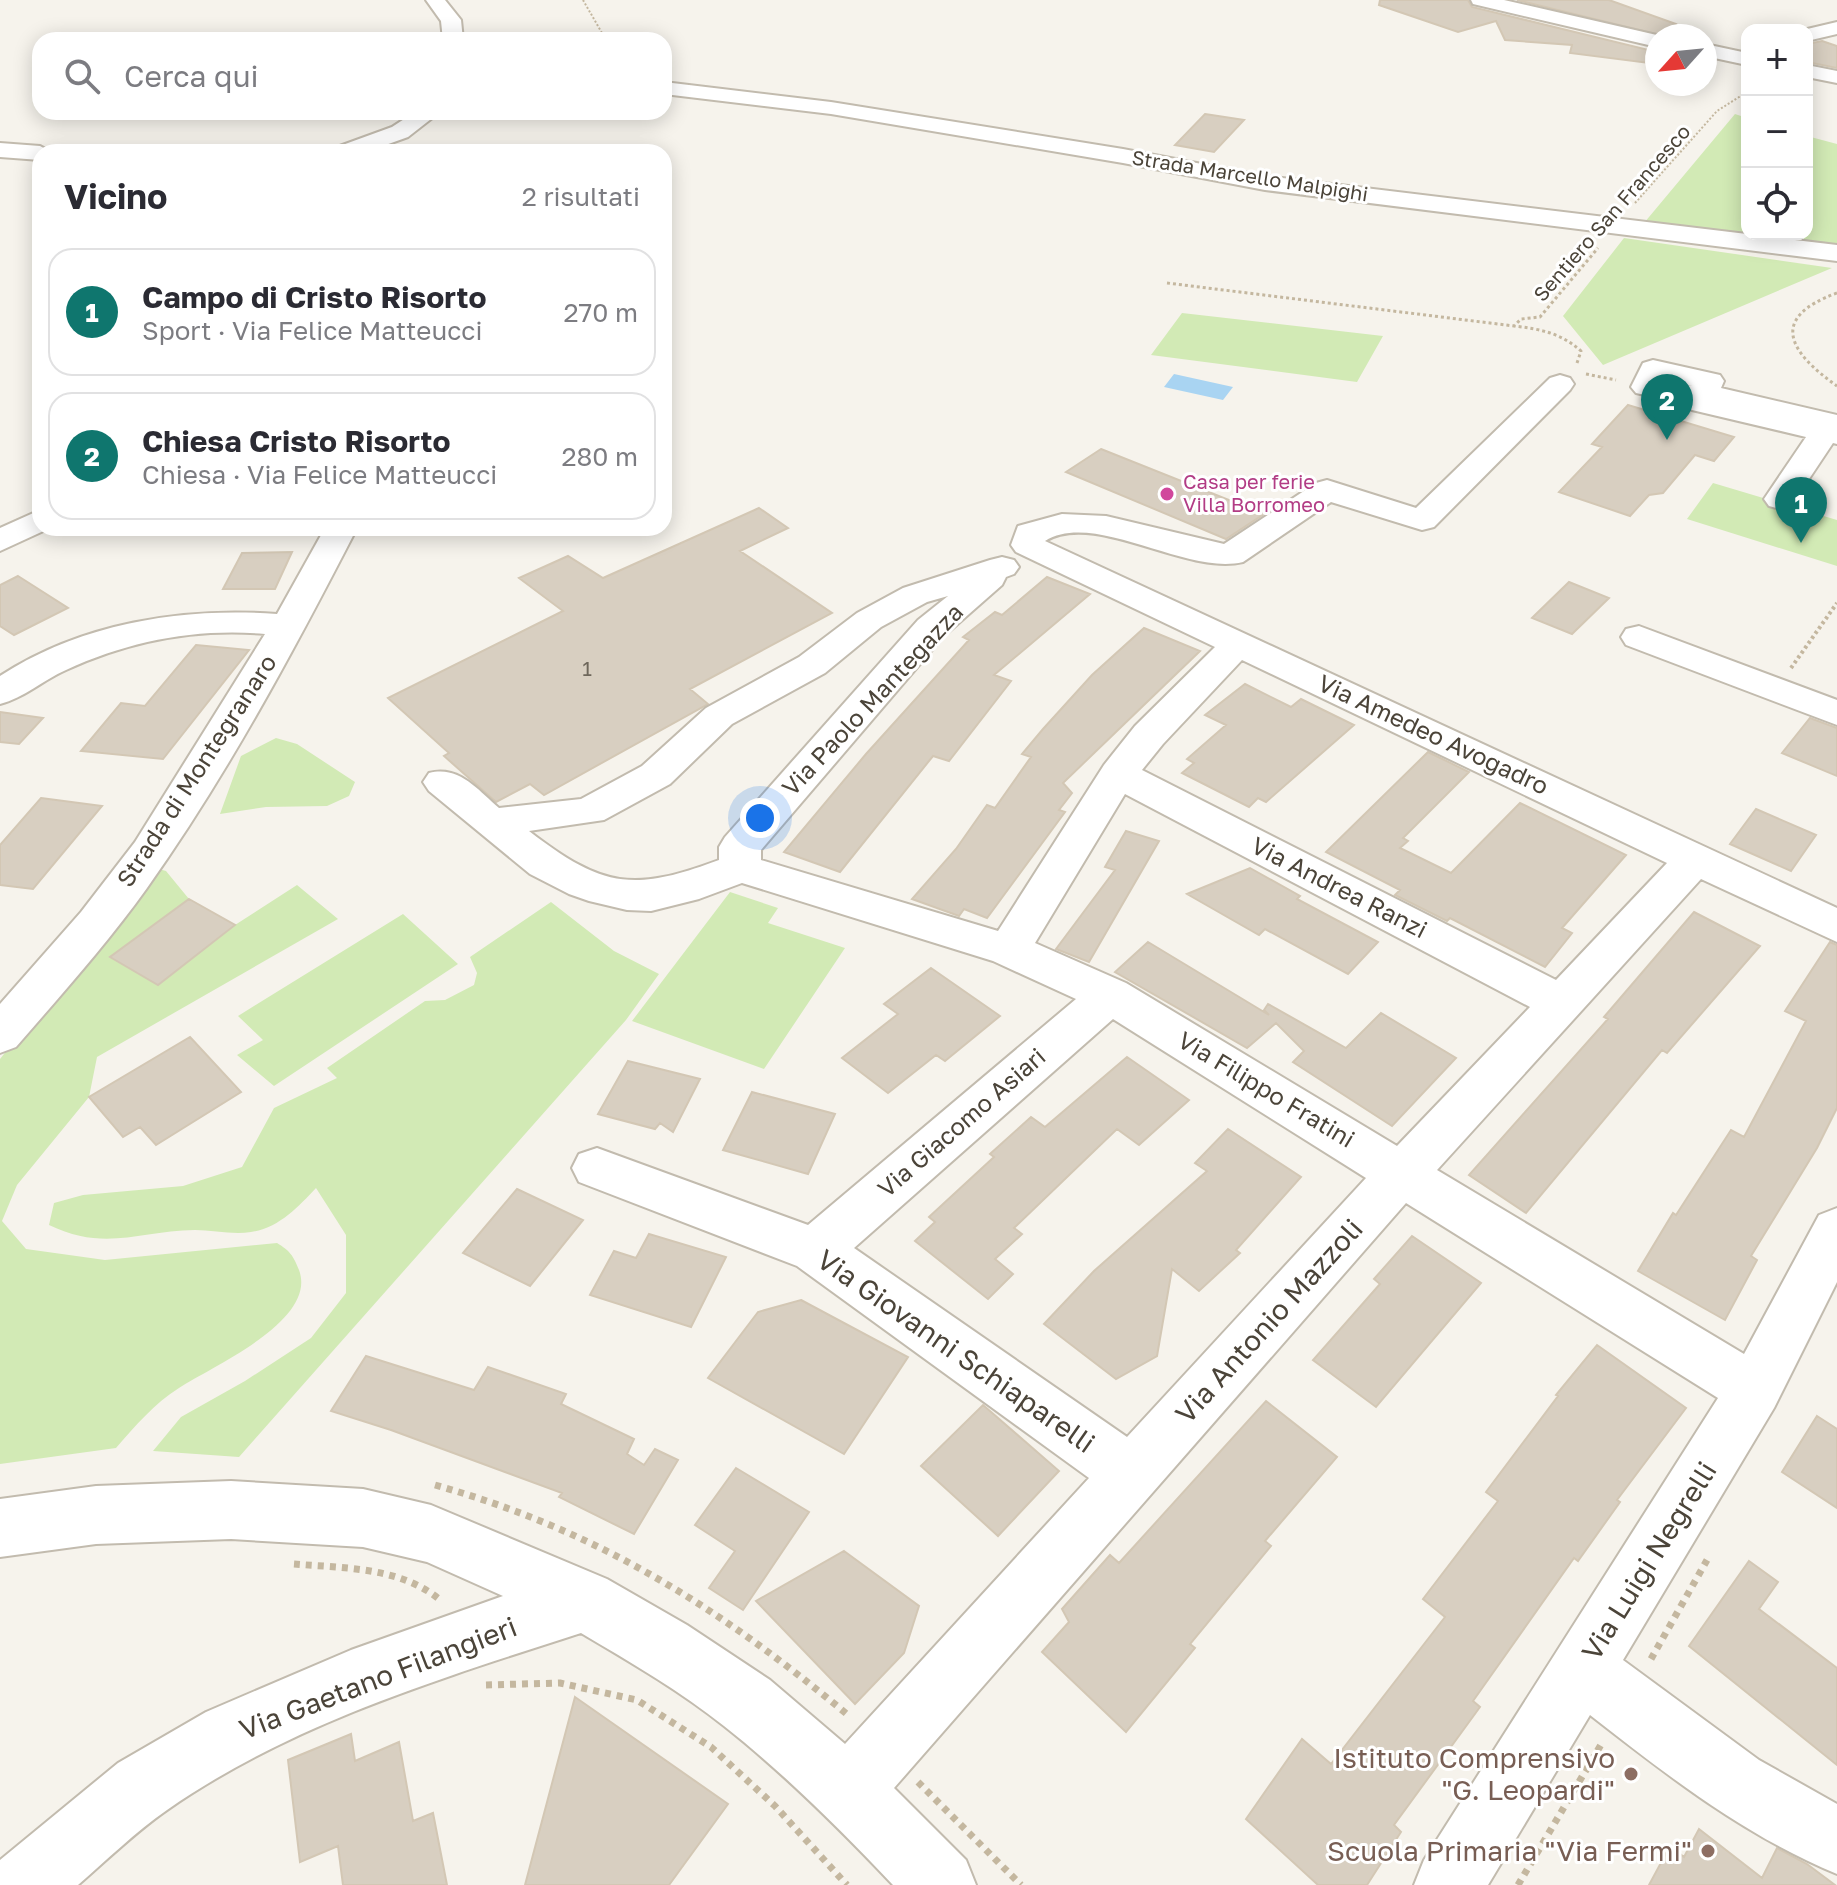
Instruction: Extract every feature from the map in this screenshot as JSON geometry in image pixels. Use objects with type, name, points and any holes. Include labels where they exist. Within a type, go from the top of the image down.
[{"type":"street","points":[[435,0],[451,20],[452,32]]},
{"type":"street","points":[[1480,0],[1645,38]]},
{"type":"street","points":[[1813,34],[1837,28]]},
{"type":"street","points":[[1726,55],[1741,51]]},
{"type":"street","points":[[1717,53],[1741,58]]},
{"type":"street","points":[[1813,72],[1837,77]]},
{"type":"street","name":"Strada Marcello Malpighi","points":[[672,89],[831,108],[1123,156],[1265,183],[1837,253]]},
{"type":"street","points":[[367,144],[400,132],[417,120]]},
{"type":"street","points":[[0,150],[32,152]]},
{"type":"street","points":[[1646,387],[1653,369],[1710,381],[1698,398],[1833,430],[1780,499]]},
{"type":"street","points":[[491,822],[590,811],[656,775],[719,716],[812,665],[869,620],[915,595],[1015,556],[1030,533],[1062,524],[1106,526],[1208,553],[1231,555],[1327,490],[1422,520],[1560,384]]},
{"type":"street","points":[[0,541],[32,524]]},
{"type":"street","name":"Strada di Montegranaro","points":[[0,1035],[107,910],[149,854],[291,625],[337,536]]},
{"type":"street","name":"Via Amedeo Avogadro","points":[[1015,556],[1238,644],[1837,926]]},
{"type":"street","name":"Via Paolo Mantegazza","points":[[740,868],[740,847],[931,628],[1015,556]]},
{"type":"street","points":[[0,693],[22,676],[118,637],[206,622],[291,625]]},
{"type":"street","points":[[1639,637],[1837,713]]},
{"type":"street","points":[[1009,950],[1118,774],[1149,735],[1238,644]]},
{"type":"street","name":"Via Andrea Ranzi","points":[[1118,774],[1560,1002]]},
{"type":"street","points":[[443,782],[543,865],[601,892],[653,896],[740,868]]},
{"type":"street","name":"Via Antonio Mazzoli","points":[[848,1790],[1402,1173],[1696,859]]},
{"type":"street","name":"Via Filippo Fratini","points":[[740,868],[1009,950],[1110,995],[1754,1390]]},
{"type":"street","name":"Via Giacomo Asiari","points":[[815,1250],[1110,995]]},
{"type":"street","name":"Via Giovanni Schiaparelli","points":[[597,1168],[815,1250],[1131,1474]]},
{"type":"street","name":"Via Luigi Negrelli","points":[[1449,1885],[1754,1390],[1837,1230]]},
{"type":"street","points":[[0,1528],[96,1515],[231,1510],[363,1518],[431,1534],[585,1601],[665,1647],[747,1703],[848,1790],[941,1885]]},
{"type":"street","name":"Via Gaetano Filangieri","points":[[25,1885],[142,1787],[229,1735],[351,1682],[447,1645],[585,1601]]},
{"type":"street","points":[[1582,1669],[1746,1793],[1790,1819],[1837,1840]]},
{"type":"path","points":[[583,0],[601,32]]},
{"type":"path","name":"Sentiero San Francesco","points":[[1514,326],[1521,319],[1540,317],[1717,111],[1741,96]]},
{"type":"path","points":[[1167,283],[1514,326]]},
{"type":"path","points":[[1837,293],[1807,304],[1796,314],[1790,326],[1791,340],[1799,354],[1813,369],[1837,386]]},
{"type":"path","name":"Sentiero San Francesco","points":[[1514,326],[1548,330],[1567,337],[1581,351],[1574,371],[1646,387]]},
{"type":"path","points":[[1776,689],[1837,603]]},
{"type":"path","points":[[282,1563],[368,1571],[431,1589],[443,1604]]},
{"type":"path","points":[[481,1686],[560,1683],[637,1700],[711,1747],[775,1806],[847,1885]]},
{"type":"path","points":[[1518,1885],[1606,1736]]},
{"type":"path","points":[[918,1769],[918,1782],[1021,1885]]},
{"type":"green space","points":[[1735,114],[1741,116],[1741,235],[1644,223]]},
{"type":"green space","points":[[1813,138],[1837,144],[1837,246],[1787,240],[1813,240]]},
{"type":"green space","points":[[1624,238],[1832,268],[1603,365],[1563,316]]},
{"type":"green space","points":[[1182,313],[1383,336],[1357,382],[1151,355]]},
{"type":"green space","points":[[1713,483],[1837,520],[1837,566],[1687,519]]},
{"type":"green space","points":[[276,738],[297,744],[355,782],[349,796],[327,806],[266,807],[220,814],[241,756]]},
{"type":"green space","points":[[152,867],[166,871],[189,899],[111,957],[158,985],[235,925],[297,885],[338,919],[97,1057],[89,1097],[17,1185],[2,1221],[26,1249],[105,1260],[277,1243],[295,1261],[301,1289],[293,1307],[278,1324],[258,1340],[170,1394],[116,1448],[0,1464],[0,1059]]},
{"type":"green space","points":[[730,892],[778,908],[768,923],[845,948],[764,1069],[632,1021]]},
{"type":"green space","points":[[551,902],[614,951],[659,974],[626,1020],[239,1457],[153,1451],[181,1417],[245,1381],[311,1338],[346,1293],[346,1235],[316,1188],[279,1221],[261,1230],[244,1233],[195,1230],[122,1238],[88,1237],[49,1225],[54,1203],[83,1195],[183,1186],[242,1167],[274,1108],[337,1078],[327,1068],[425,1001],[445,1000],[474,985],[477,973],[470,957]]},
{"type":"green space","points":[[403,914],[458,964],[274,1086],[237,1055],[263,1040],[238,1016]]},
{"type":"water","points":[[1174,374],[1233,387],[1223,400],[1164,387]]},
{"type":"building","points":[[1380,0],[1468,0],[1472,7],[1645,49],[1645,62],[1570,53],[1572,45],[1505,40],[1496,21],[1458,32],[1379,5]]},
{"type":"building","points":[[1517,0],[1609,0],[1676,24],[1645,24],[1645,31]]},
{"type":"building","points":[[1822,41],[1837,46],[1837,68],[1813,63],[1813,43]]},
{"type":"building","points":[[1205,114],[1244,120],[1214,152],[1175,145]]},
{"type":"building","points":[[1628,405],[1734,437],[1714,461],[1695,455],[1663,493],[1649,495],[1630,516],[1559,492],[1602,447],[1592,444]]},
{"type":"building","name":"Casa per ferie Villa Borromeo","points":[[1101,449],[1264,514],[1226,539],[1066,472]]},
{"type":"building","points":[[759,508],[788,528],[740,551],[832,613],[690,689],[708,704],[544,795],[530,784],[496,802],[444,756],[449,753],[388,698],[563,611],[519,578],[568,556],[603,578]]},
{"type":"building","points":[[292,552],[275,589],[223,589],[242,553]]},
{"type":"building","points":[[18,576],[68,608],[14,635],[0,626],[0,585]]},
{"type":"building","points":[[1047,577],[1090,594],[994,675],[1011,681],[949,761],[933,756],[840,872],[784,852],[866,754],[969,640],[963,637],[995,612],[1002,615]]},
{"type":"building","points":[[1569,582],[1609,598],[1572,634],[1532,618]]},
{"type":"building","points":[[1144,628],[1200,651],[1063,783],[1072,793],[1059,810],[1065,812],[987,918],[964,909],[959,916],[912,899],[956,849],[987,805],[995,808],[1031,757],[1022,754],[1043,729],[1092,675]]},
{"type":"building","points":[[196,645],[249,650],[163,759],[81,751],[121,703],[145,706]]},
{"type":"building","points":[[1245,684],[1291,707],[1301,699],[1354,725],[1266,802],[1258,798],[1249,807],[1182,773],[1194,763],[1187,759],[1226,725],[1205,715]]},
{"type":"building","points":[[0,712],[43,718],[19,744],[0,742]]},
{"type":"building","points":[[1810,718],[1837,728],[1837,776],[1782,753]]},
{"type":"building","points":[[1428,752],[1469,772],[1403,838],[1408,841],[1400,848],[1451,873],[1520,803],[1626,855],[1562,928],[1572,933],[1545,967],[1450,918],[1447,921],[1395,895],[1400,890],[1326,852]]},
{"type":"building","points":[[41,798],[102,806],[33,889],[0,885],[0,845]]},
{"type":"building","points":[[1756,809],[1816,835],[1791,871],[1730,844]]},
{"type":"building","points":[[1126,831],[1159,841],[1089,962],[1056,949],[1115,870],[1105,867]]},
{"type":"building","points":[[1250,868],[1300,896],[1297,899],[1378,942],[1348,974],[1265,929],[1259,935],[1187,894]]},
{"type":"building","points":[[189,899],[235,925],[158,985],[110,957]]},
{"type":"building","points":[[1694,912],[1760,946],[1667,1053],[1662,1050],[1526,1213],[1469,1175],[1608,1019],[1604,1017]]},
{"type":"building","points":[[1148,942],[1269,1015],[1264,1010],[1268,1004],[1346,1048],[1381,1013],[1456,1058],[1392,1126],[1293,1062],[1304,1051],[1276,1023],[1247,1048],[1115,972]]},
{"type":"building","points":[[1830,942],[1837,945],[1837,1108],[1817,1148],[1751,1256],[1757,1260],[1725,1320],[1638,1271],[1673,1213],[1676,1215],[1731,1130],[1744,1137],[1806,1021],[1785,1011]]},
{"type":"building","points":[[931,968],[1000,1016],[945,1061],[936,1055],[888,1093],[842,1058],[898,1014],[884,1004]]},
{"type":"building","points":[[190,1037],[241,1092],[156,1145],[140,1127],[123,1137],[89,1097]]},
{"type":"building","points":[[1127,1057],[1189,1100],[1139,1145],[1117,1129],[1014,1228],[1022,1234],[995,1259],[1013,1274],[988,1299],[915,1241],[935,1222],[929,1217],[994,1157],[990,1154],[1031,1117],[1045,1127]]},
{"type":"building","points":[[628,1061],[700,1079],[673,1132],[660,1123],[655,1129],[598,1114]]},
{"type":"building","points":[[752,1092],[835,1114],[808,1174],[723,1150]]},
{"type":"building","points":[[1228,1129],[1301,1177],[1236,1250],[1240,1253],[1199,1291],[1172,1269],[1157,1356],[1116,1379],[1044,1324],[1094,1271],[1207,1171],[1195,1163]]},
{"type":"building","points":[[517,1189],[583,1220],[530,1286],[463,1253]]},
{"type":"building","points":[[649,1234],[726,1257],[691,1327],[590,1295],[614,1251],[636,1258]]},
{"type":"building","points":[[1412,1236],[1481,1283],[1376,1407],[1313,1360],[1380,1284],[1374,1279]]},
{"type":"building","points":[[801,1300],[908,1357],[844,1454],[708,1378],[758,1312]]},
{"type":"building","points":[[1597,1345],[1686,1408],[1617,1500],[1620,1502],[1578,1561],[1574,1558],[1473,1701],[1480,1707],[1394,1825],[1401,1832],[1367,1885],[1318,1885],[1246,1819],[1302,1739],[1331,1764],[1445,1617],[1423,1599],[1498,1501],[1486,1492],[1556,1395]]},
{"type":"building","points":[[366,1356],[474,1390],[488,1367],[566,1394],[561,1404],[634,1439],[627,1454],[644,1465],[655,1449],[678,1460],[634,1534],[559,1497],[562,1493],[331,1411]]},
{"type":"building","points":[[1266,1401],[1337,1457],[1265,1541],[1271,1546],[1190,1644],[1195,1648],[1126,1732],[1042,1652],[1069,1622],[1062,1609],[1110,1555],[1119,1563]]},
{"type":"building","points":[[983,1405],[1059,1471],[998,1536],[921,1466]]},
{"type":"building","points":[[1817,1416],[1837,1429],[1837,1508],[1782,1472]]},
{"type":"building","points":[[736,1468],[809,1512],[743,1610],[709,1588],[735,1551],[695,1525]]},
{"type":"building","points":[[844,1551],[919,1606],[904,1653],[855,1704],[756,1601]]},
{"type":"building","points":[[1749,1561],[1778,1582],[1759,1609],[1837,1668],[1837,1765],[1689,1646]]},
{"type":"building","points":[[575,1697],[728,1804],[669,1885],[525,1885]]},
{"type":"building","points":[[351,1734],[355,1761],[399,1742],[413,1821],[433,1813],[447,1885],[343,1885],[338,1846],[300,1862],[288,1760]]},
{"type":"building","name":"Scuola Primaria \"Via Fermi\"","points":[[1699,1829],[1762,1878],[1777,1848],[1807,1864],[1835,1885],[1649,1885],[1670,1846],[1684,1857]]},
{"type":"place","name":"Chiesa Cristo Risorto","points":[[1667,440]]},
{"type":"place","name":"Casa per ferie Villa Borromeo","points":[[1167,494]]},
{"type":"place","name":"Campo di Cristo Risorto","points":[[1801,543]]},
{"type":"place","name":"Istituto Comprensivo \"G. Leopardi\"","points":[[1631,1774]]},
{"type":"place","name":"Scuola Primaria \"Via Fermi\"","points":[[1708,1851]]}]
